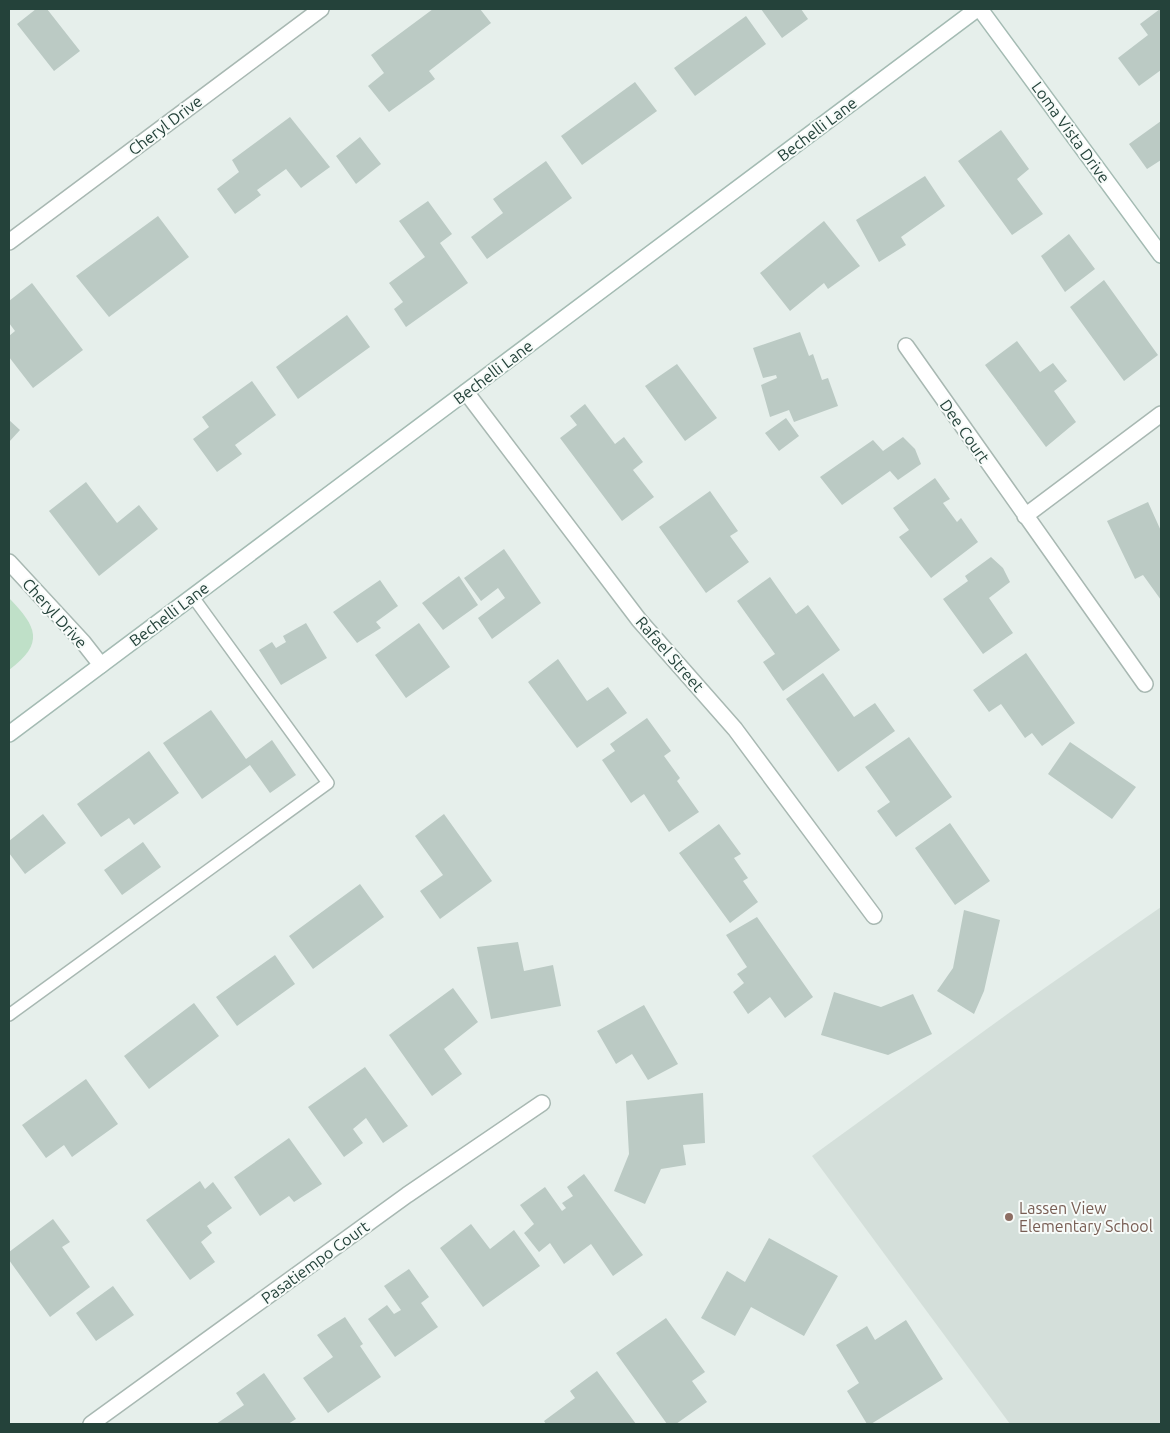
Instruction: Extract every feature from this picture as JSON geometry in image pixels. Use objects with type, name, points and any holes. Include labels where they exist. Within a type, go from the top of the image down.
[{"type":"street","name":"Cheryl Drive","points":[[9,242],[321,9]]},
{"type":"street","name":"Loma Vista Drive","points":[[979,9],[1161,254]]},
{"type":"street","name":"Bechelli Lane","points":[[9,734],[979,9]]},
{"type":"street","name":"Dee Court","points":[[906,346],[1145,684]]},
{"type":"street","name":"Rafael Street","points":[[466,392],[639,620],[735,729],[874,916]]},
{"type":"street","points":[[1025,516],[1161,414]]},
{"type":"street","name":"Cheryl Drive","points":[[9,562],[83,642],[101,665]]},
{"type":"street","name":"Pasatiempo Court","points":[[91,1424],[407,1195],[542,1104]]},
{"type":"lane","points":[[9,1015],[328,783],[193,596]]},
{"type":"shaded area","name":"Lassen View Elementary School","points":[[1161,907],[1161,1424],[1010,1424],[812,1156],[1013,1010]]},
{"type":"green space","points":[[9,598],[26,618],[31,626],[33,635],[28,651],[9,670]]},
{"type":"building","points":[[36,9],[47,9],[80,51],[54,71],[17,24]]},
{"type":"building","points":[[433,9],[480,9],[491,23],[429,71],[435,79],[389,112],[368,86],[384,73],[371,55]]},
{"type":"building","points":[[761,9],[801,9],[808,19],[782,38]]},
{"type":"building","points":[[1160,9],[1161,70],[1139,86],[1118,58],[1148,35],[1140,24]]},
{"type":"building","points":[[746,16],[766,44],[695,96],[674,68]]},
{"type":"building","points":[[635,82],[657,111],[582,165],[561,136]]},
{"type":"building","points":[[290,117],[330,167],[301,188],[286,169],[257,190],[261,195],[235,214],[217,189],[239,172],[232,160]]},
{"type":"building","points":[[1161,121],[1161,160],[1147,169],[1129,144]]},
{"type":"building","points":[[1001,130],[1029,169],[1017,179],[1043,214],[1012,235],[958,161]]},
{"type":"building","points":[[360,137],[381,164],[356,184],[336,156]]},
{"type":"building","points":[[546,161],[572,198],[487,259],[471,237],[503,213],[493,199]]},
{"type":"building","points":[[925,176],[945,206],[901,237],[906,245],[879,262],[856,220]]},
{"type":"building","points":[[428,201],[452,234],[440,243],[468,283],[406,327],[394,309],[403,302],[389,283],[425,257],[399,221]]},
{"type":"building","points":[[158,216],[189,257],[109,317],[76,276]]},
{"type":"building","points":[[824,221],[860,266],[828,289],[824,283],[790,311],[760,273]]},
{"type":"building","points":[[1069,234],[1095,269],[1065,292],[1041,256]]},
{"type":"building","points":[[1104,280],[1158,355],[1124,381],[1070,307]]},
{"type":"building","points":[[32,283],[83,350],[33,388],[9,357],[9,336],[15,331],[9,323],[9,301]]},
{"type":"building","points":[[347,315],[370,347],[298,399],[276,367]]},
{"type":"building","points":[[800,332],[809,356],[813,354],[822,380],[828,378],[838,406],[794,422],[789,410],[770,417],[761,385],[777,378],[776,375],[763,378],[753,348]]},
{"type":"building","points":[[1017,341],[1040,372],[1053,363],[1067,381],[1054,391],[1076,422],[1046,447],[985,365]]},
{"type":"building","points":[[677,364],[717,418],[685,441],[645,386]]},
{"type":"building","points":[[252,381],[276,415],[235,445],[242,454],[217,472],[193,439],[209,427],[202,417]]},
{"type":"building","points":[[585,404],[615,444],[624,437],[643,462],[633,470],[654,497],[622,521],[560,438],[577,425],[570,416]]},
{"type":"building","points":[[786,418],[799,436],[779,451],[765,433]]},
{"type":"building","points":[[9,420],[20,430],[9,442]]},
{"type":"building","points":[[903,437],[915,449],[921,464],[898,480],[890,471],[842,505],[820,477],[873,440],[883,451]]},
{"type":"building","points":[[935,478],[950,499],[943,503],[957,522],[961,518],[978,542],[931,578],[899,537],[909,530],[893,508]]},
{"type":"building","points":[[86,482],[117,523],[139,505],[158,529],[99,576],[49,511]]},
{"type":"building","points":[[710,491],[738,531],[730,536],[749,562],[706,593],[659,527]]},
{"type":"building","points":[[1148,502],[1161,531],[1161,600],[1143,575],[1135,579],[1107,521]]},
{"type":"building","points":[[504,549],[541,603],[492,639],[478,618],[505,598],[498,588],[481,601],[464,578]]},
{"type":"building","points":[[991,557],[1003,568],[1010,582],[989,598],[1013,633],[983,654],[943,599],[968,581],[965,576]]},
{"type":"building","points":[[459,576],[478,605],[443,630],[422,603]]},
{"type":"building","points":[[770,577],[796,614],[808,605],[840,650],[783,691],[763,662],[775,654],[737,601]]},
{"type":"building","points":[[380,580],[398,606],[376,622],[381,628],[357,643],[333,612]]},
{"type":"building","points":[[306,623],[327,658],[281,685],[259,650],[272,642],[276,648],[286,642],[283,636]]},
{"type":"building","points":[[419,623],[450,667],[406,698],[375,655]]},
{"type":"building","points":[[1026,653],[1075,723],[1042,746],[1032,733],[1025,738],[1001,704],[989,712],[973,690]]},
{"type":"building","points":[[558,659],[587,701],[608,687],[627,713],[577,748],[528,682]]},
{"type":"building","points":[[823,673],[854,717],[875,703],[895,731],[838,772],[786,699]]},
{"type":"building","points":[[211,710],[246,759],[272,740],[296,775],[270,793],[250,765],[202,799],[163,743]]},
{"type":"building","points":[[647,718],[671,751],[664,756],[680,778],[677,781],[699,812],[669,832],[644,794],[631,803],[602,760],[615,751],[610,744]]},
{"type":"building","points":[[909,737],[952,797],[896,837],[877,811],[890,802],[865,767]]},
{"type":"building","points":[[1070,742],[1136,787],[1112,819],[1048,774]]},
{"type":"building","points":[[149,751],[179,793],[134,825],[129,818],[101,837],[77,804]]},
{"type":"building","points":[[43,814],[66,843],[25,874],[9,853],[9,841]]},
{"type":"building","points":[[444,814],[492,881],[440,919],[420,891],[443,875],[415,836]]},
{"type":"building","points":[[950,823],[990,881],[955,905],[915,848]]},
{"type":"building","points":[[719,824],[741,854],[734,858],[748,878],[743,881],[758,902],[730,923],[679,853]]},
{"type":"building","points":[[143,842],[161,867],[122,895],[104,870]]},
{"type":"building","points":[[360,884],[384,917],[313,969],[289,936]]},
{"type":"building","points":[[964,910],[1000,920],[984,991],[974,1014],[937,991],[953,968]]},
{"type":"building","points":[[757,917],[813,997],[785,1018],[770,997],[748,1014],[733,992],[744,983],[737,974],[747,967],[726,935]]},
{"type":"building","points":[[518,942],[524,971],[553,965],[561,1006],[491,1019],[477,947]]},
{"type":"building","points":[[275,955],[295,984],[237,1026],[216,997]]},
{"type":"building","points":[[453,988],[478,1022],[444,1049],[462,1074],[432,1096],[389,1035]]},
{"type":"building","points":[[834,992],[881,1007],[913,994],[932,1034],[888,1055],[821,1035]]},
{"type":"building","points":[[194,1003],[219,1036],[149,1089],[124,1056]]},
{"type":"building","points":[[644,1005],[678,1064],[648,1080],[632,1054],[616,1064],[597,1031]]},
{"type":"building","points":[[365,1067],[408,1126],[383,1143],[366,1118],[353,1129],[363,1143],[344,1157],[308,1107]]},
{"type":"building","points":[[86,1079],[118,1124],[72,1157],[64,1145],[46,1158],[22,1125]]},
{"type":"building","points":[[703,1093],[705,1143],[683,1145],[686,1165],[661,1169],[645,1204],[614,1191],[629,1154],[626,1101]]},
{"type":"building","points":[[289,1138],[322,1184],[294,1202],[289,1196],[260,1216],[234,1177]]},
{"type":"building","points":[[584,1174],[643,1255],[613,1276],[591,1244],[564,1264],[550,1243],[539,1252],[524,1233],[534,1224],[520,1205],[545,1187],[562,1211],[566,1208],[562,1203],[573,1196],[567,1187]]},
{"type":"building","points":[[200,1181],[205,1189],[213,1182],[232,1208],[207,1226],[212,1233],[201,1242],[215,1262],[190,1280],[146,1220]]},
{"type":"building","points":[[53,1219],[70,1242],[62,1247],[90,1287],[50,1317],[9,1260],[9,1252]]},
{"type":"building","points":[[471,1224],[490,1249],[514,1230],[540,1266],[483,1307],[440,1248]]},
{"type":"building","points":[[769,1238],[838,1276],[804,1336],[751,1307],[735,1336],[701,1318],[727,1271],[745,1282]]},
{"type":"building","points":[[409,1269],[429,1297],[421,1303],[438,1327],[395,1357],[368,1319],[387,1305],[394,1314],[401,1310],[384,1286]]},
{"type":"building","points":[[113,1286],[134,1315],[96,1341],[76,1313]]},
{"type":"building","points":[[345,1317],[363,1344],[360,1346],[381,1377],[328,1413],[303,1378],[333,1357],[317,1335]]},
{"type":"building","points":[[666,1318],[705,1372],[692,1381],[707,1402],[676,1424],[667,1424],[616,1353]]},
{"type":"building","points":[[906,1320],[943,1379],[871,1424],[867,1424],[847,1391],[859,1383],[836,1345],[867,1326],[875,1340]]},
{"type":"building","points":[[597,1371],[636,1424],[546,1424],[544,1421],[575,1398],[570,1391]]},
{"type":"building","points":[[264,1373],[296,1419],[288,1424],[216,1424],[244,1405],[236,1393]]},
{"type":"place","name":"Lassen View Elementary School","points":[[1009,1217]]}]
